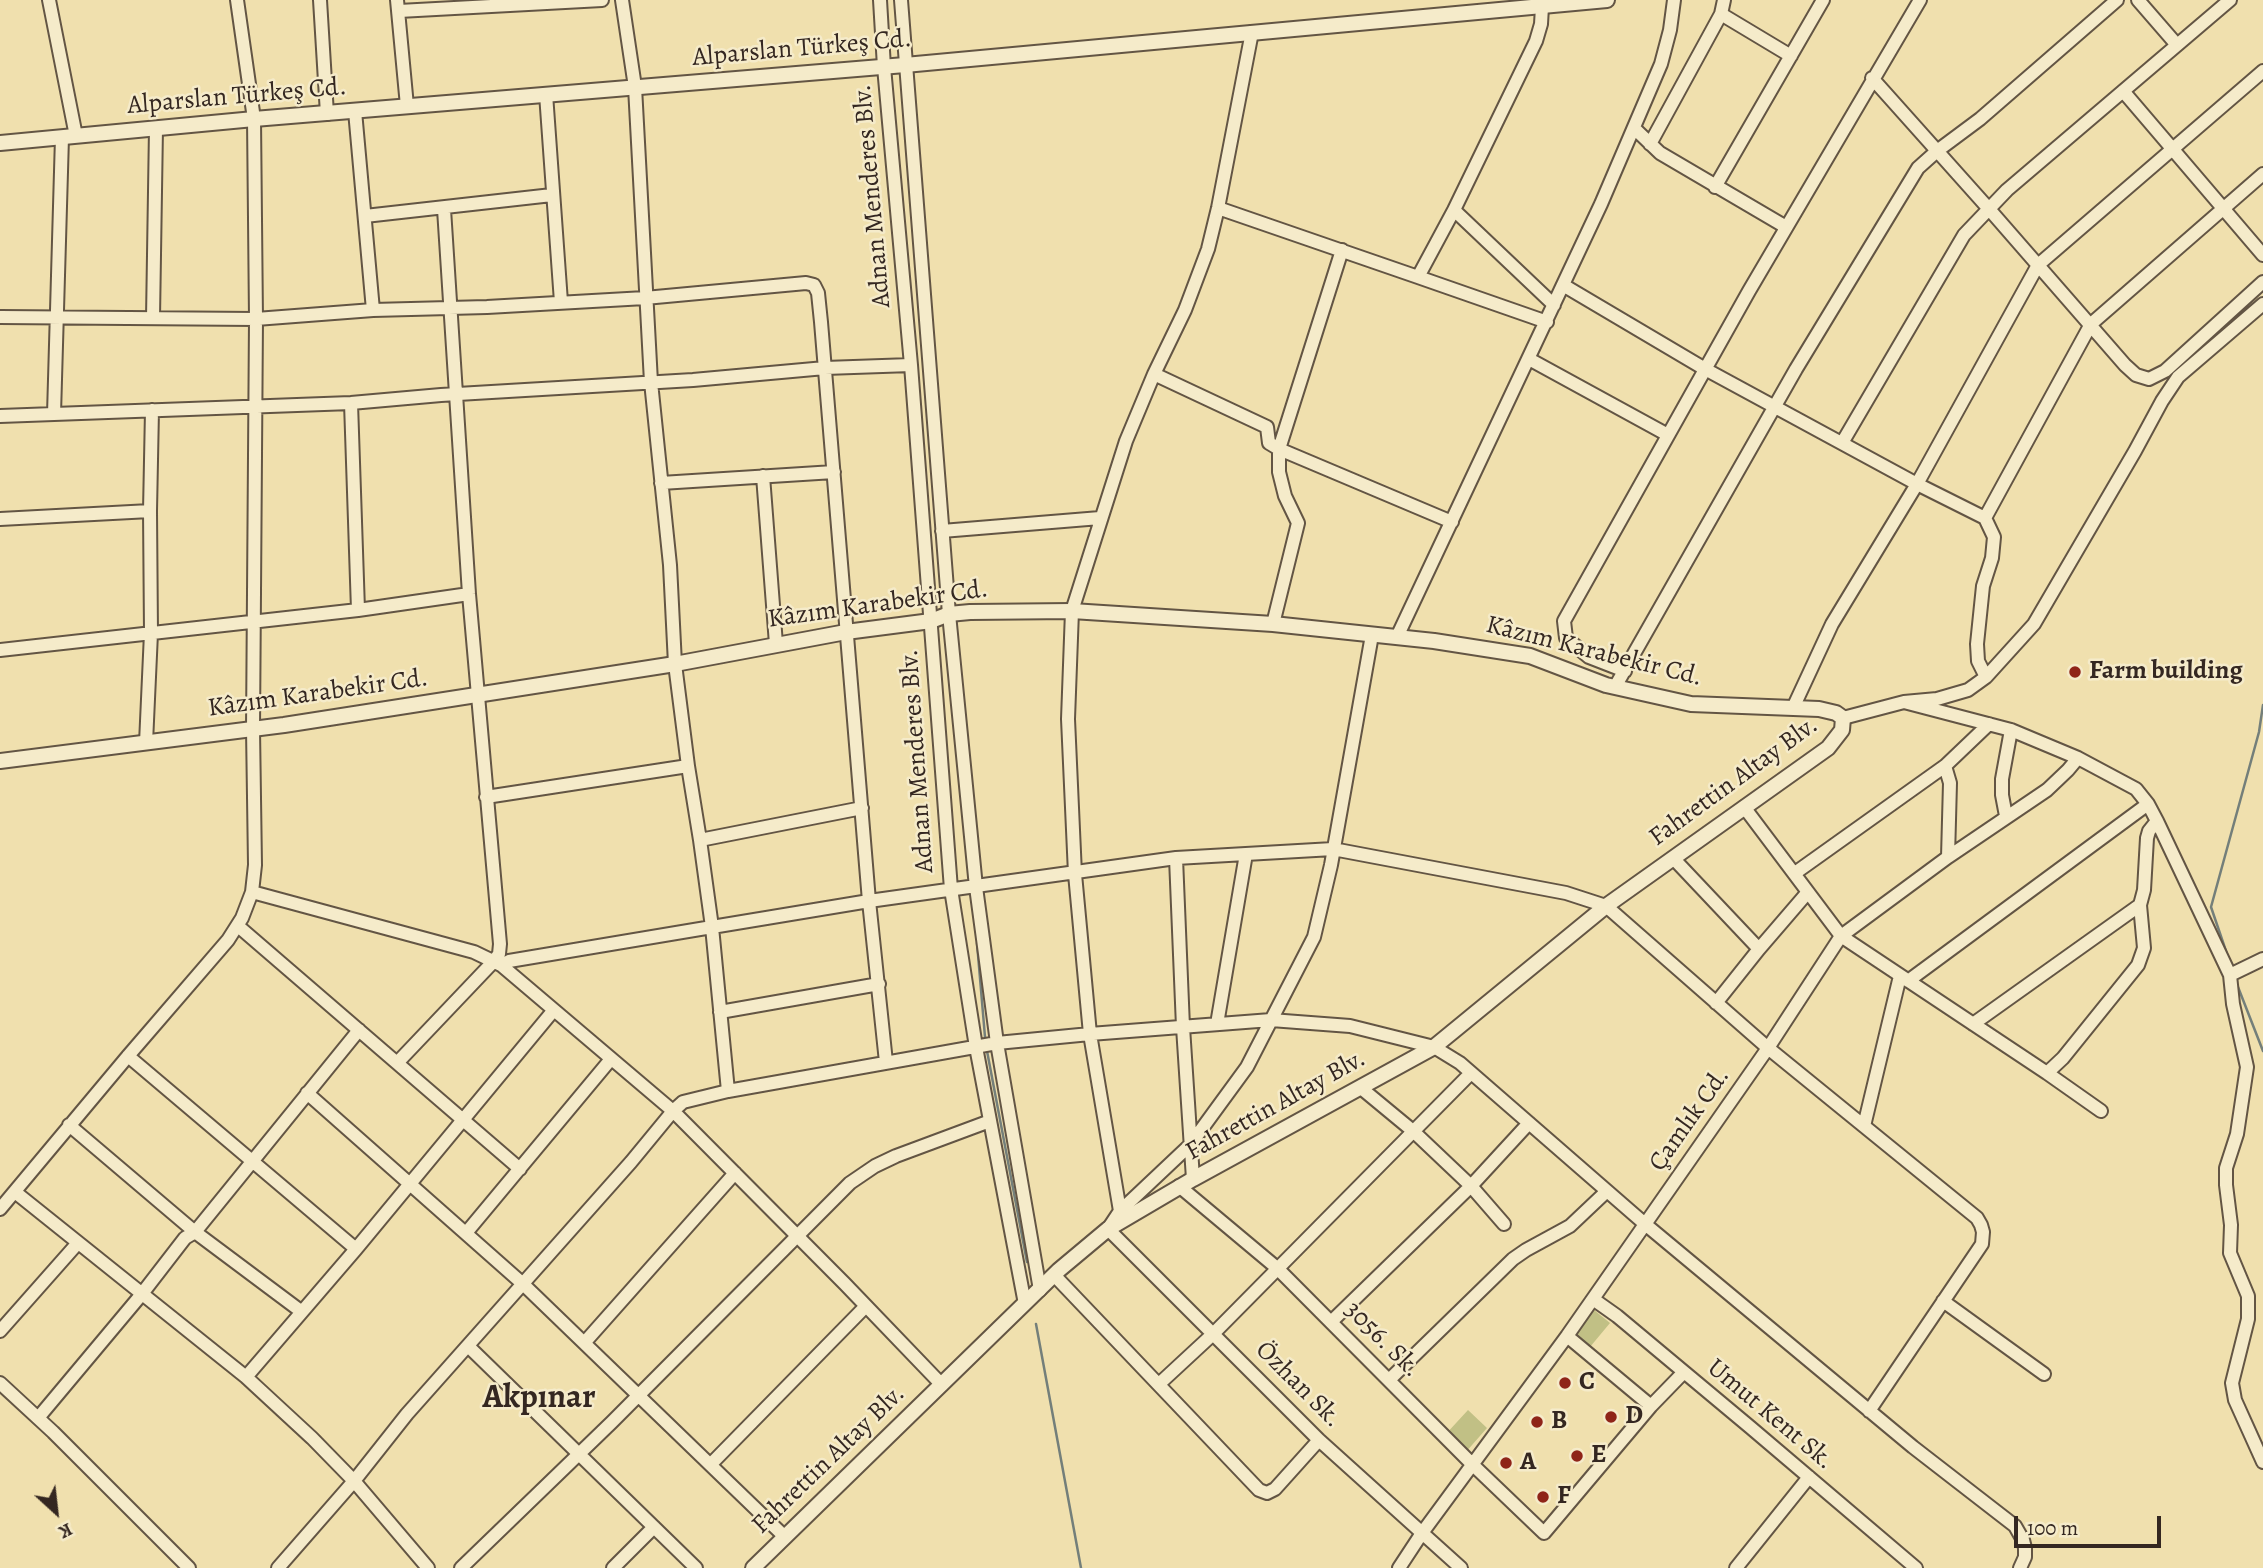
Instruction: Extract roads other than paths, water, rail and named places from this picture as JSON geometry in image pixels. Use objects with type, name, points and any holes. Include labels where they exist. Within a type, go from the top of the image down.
[{"type":"street","points":[[49,0],[69,136],[55,316],[54,414]]},
{"type":"street","points":[[0,1209],[228,940],[238,926],[252,892],[256,865],[253,729],[256,318],[254,119],[237,0]]},
{"type":"street","points":[[320,0],[327,114]]},
{"type":"street","points":[[407,106],[398,5],[602,0]]},
{"type":"street","points":[[622,0],[635,87],[645,299],[670,565],[675,664],[712,927],[729,1091]]},
{"type":"street","name":"Adnan Menderes Blv.","points":[[880,0],[951,889],[976,1047],[1025,1304]]},
{"type":"street","name":"Adnan Menderes Blv.","points":[[901,0],[949,614],[976,887],[997,1044],[1040,1290]]},
{"type":"street","name":"Alparslan Türkeş Cd.","points":[[0,143],[254,119],[884,67],[1537,3],[1607,0]]},
{"type":"street","points":[[1396,637],[1547,322],[1634,128],[1661,64],[1674,0]]},
{"type":"street","points":[[1650,144],[1721,14],[1724,0]]},
{"type":"street","points":[[1715,187],[1823,0]]},
{"type":"street","points":[[1625,671],[1589,657],[1566,638],[1564,621],[1786,227],[1920,0]]},
{"type":"street","points":[[1615,687],[1774,407],[1918,168],[1980,119],[2117,0]]},
{"type":"street","points":[[2138,0],[2177,46]]},
{"type":"street","points":[[1842,443],[1964,235],[2007,190],[2230,0]]},
{"type":"street","points":[[1418,277],[1454,210],[1536,41],[1541,24],[1537,3]]},
{"type":"street","points":[[1721,14],[1791,56]]},
{"type":"street","points":[[1120,1211],[1090,1034],[1075,874],[1068,719],[1072,611],[1126,441],[1198,280],[1218,208],[1252,32]]},
{"type":"street","points":[[1793,708],[1832,624],[1917,484],[2038,265],[2263,71]]},
{"type":"street","points":[[1872,78],[2091,324],[2124,365],[2136,375],[2149,379],[2165,371],[2263,282]]},
{"type":"street","points":[[2123,91],[2263,255]]},
{"type":"street","points":[[546,94],[561,302]]},
{"type":"street","points":[[355,111],[373,310]]},
{"type":"street","points":[[153,318],[156,128]]},
{"type":"street","points":[[1634,128],[1660,153],[1786,227]]},
{"type":"street","points":[[1985,518],[2091,324],[2263,174]]},
{"type":"street","points":[[365,216],[552,195]]},
{"type":"street","points":[[1218,208],[1547,322]]},
{"type":"street","points":[[397,1063],[497,963],[500,944],[469,594],[444,209]]},
{"type":"street","points":[[1454,210],[1554,305]]},
{"type":"street","points":[[1273,624],[1297,523],[1285,496],[1279,472],[1279,449],[1342,250]]},
{"type":"street","points":[[0,317],[256,318],[373,310],[645,299],[810,284],[816,288],[869,901],[886,1062]]},
{"type":"street","points":[[1563,285],[1705,369],[1985,518],[1994,537],[1993,558],[1983,586],[1977,644],[1978,661],[1986,677]]},
{"type":"street","points":[[1843,718],[1904,702],[1937,699],[1968,690],[1986,677],[2034,624],[2178,377],[2263,304]]},
{"type":"street","points":[[2236,305],[2247,318]]},
{"type":"street","points":[[1529,359],[1668,435]]},
{"type":"street","points":[[0,416],[351,403],[825,368],[911,365]]},
{"type":"street","points":[[1154,374],[1267,427],[1269,443],[1279,449],[1452,522]]},
{"type":"street","points":[[351,403],[358,610]]},
{"type":"street","points":[[146,743],[151,633],[152,410]]},
{"type":"street","points":[[661,483],[834,472]]},
{"type":"street","points":[[763,476],[776,644]]},
{"type":"street","points":[[0,519],[150,511]]},
{"type":"street","points":[[942,531],[1100,518]]},
{"type":"street","points":[[0,650],[358,610],[469,594]]},
{"type":"street","name":"Kâzım Karabekir Cd.","points":[[0,761],[253,729],[478,695],[675,664],[846,632],[931,621],[949,614],[1072,611],[1273,624],[1396,637],[1530,656],[1615,687],[1691,704],[1819,709],[1836,713],[1843,718]]},
{"type":"street","points":[[1108,1229],[1120,1211],[1190,1145],[1247,1067],[1314,937],[1372,635]]},
{"type":"street","points":[[1904,702],[2011,730],[2129,783],[2148,804],[2157,821],[2230,975],[2233,1004],[2247,1068],[2237,1134],[2226,1168],[2231,1225],[2230,1253],[2248,1296],[2248,1319],[2232,1383],[2235,1400],[2263,1462]]},
{"type":"street","name":"Fahrettin Altay Blv.","points":[[753,1568],[1025,1304],[1108,1229],[1179,1186],[1434,1047],[1606,906],[1828,748],[1842,730],[1843,718]]},
{"type":"street","points":[[1795,873],[1945,766],[1989,724]]},
{"type":"street","points":[[2006,816],[2001,795],[2011,730]]},
{"type":"street","name":"Çamlık Cd.","points":[[1399,1568],[1593,1299],[1768,1048],[1841,936],[1948,857],[2047,790],[2078,758]]},
{"type":"street","points":[[486,797],[688,766]]},
{"type":"street","points":[[1945,766],[1950,783],[1948,857]]},
{"type":"street","points":[[1864,1126],[1904,978],[2148,804]]},
{"type":"street","points":[[1744,807],[1841,936],[2101,1111]]},
{"type":"street","points":[[700,840],[862,808]]},
{"type":"street","points":[[2047,1073],[2063,1058],[2138,965],[2144,940],[2140,905],[2144,890],[2147,838],[2157,821]]},
{"type":"street","points":[[497,963],[951,889],[1176,859],[1333,849],[1566,893],[1606,906],[1768,1048],[1977,1218],[1981,1225],[1982,1244],[1869,1411]]},
{"type":"street","points":[[1217,1024],[1246,854]]},
{"type":"street","points":[[1673,858],[1759,949]]},
{"type":"street","points":[[1176,859],[1193,1179]]},
{"type":"street","points":[[252,892],[474,952],[497,963],[673,1111],[942,1385]]},
{"type":"street","points":[[1716,1003],[1808,892]]},
{"type":"street","points":[[1973,1024],[2140,905]]},
{"type":"street","points":[[238,926],[520,1169]]},
{"type":"street","points":[[2230,975],[2263,959]]},
{"type":"street","points":[[720,1012],[879,984]]},
{"type":"street","points":[[246,1377],[553,1011]]},
{"type":"street","points":[[278,1568],[354,1481],[407,1414],[673,1111],[688,1100],[997,1044],[1271,1020],[1350,1026],[1434,1047],[1448,1055],[1869,1411],[2015,1526],[2025,1548],[2025,1557],[2020,1568]]},
{"type":"street","points":[[38,1418],[185,1238],[195,1232],[359,1030]]},
{"type":"street","points":[[128,1056],[356,1249]]},
{"type":"street","points":[[466,1233],[611,1059]]},
{"type":"street","points":[[1159,1384],[1213,1334],[1471,1073]]},
{"type":"street","points":[[1361,1088],[1413,1131],[1471,1186],[1504,1224]]},
{"type":"street","points":[[307,1093],[523,1284],[785,1537]]},
{"type":"street","points":[[461,1568],[640,1395],[850,1183],[896,1156],[990,1121]]},
{"type":"street","points":[[1332,1321],[1471,1186],[1529,1123]]},
{"type":"street","points":[[69,1125],[195,1232],[302,1312]]},
{"type":"street","points":[[585,1342],[735,1173]]},
{"type":"street","name":"3056. Sk.","points":[[1179,1186],[1277,1268],[1544,1533],[1651,1406]]},
{"type":"street","points":[[1389,1380],[1513,1259],[1570,1226],[1607,1191]]},
{"type":"street","points":[[15,1192],[246,1377],[354,1481],[428,1568]]},
{"type":"street","name":"Özhan Sk.","points":[[1108,1229],[1319,1440],[1461,1568]]},
{"type":"street","points":[[0,1332],[77,1244]]},
{"type":"street","points":[[1055,1276],[1259,1490],[1264,1493],[1278,1486],[1319,1440]]},
{"type":"street","name":"Umut Kent Sk.","points":[[1593,1299],[1684,1372],[1916,1568]]},
{"type":"street","points":[[1943,1301],[2045,1374]]},
{"type":"street","points":[[711,1464],[866,1306]]},
{"type":"street","points":[[1567,1336],[1651,1406],[1684,1372]]},
{"type":"street","points":[[468,1346],[696,1568]]},
{"type":"street","points":[[0,1383],[189,1568]]},
{"type":"street","points":[[1736,1568],[1808,1477]]},
{"type":"street","points":[[613,1568],[654,1528]]},
{"type":"waterway","points":[[2227,954],[2211,907],[2259,732],[2263,705]]},
{"type":"waterway","points":[[977,943],[985,1037]]},
{"type":"waterway","points":[[2238,987],[2263,1051]]},
{"type":"waterway","points":[[987,1051],[1027,1262]]},
{"type":"waterway","points":[[1036,1324],[1081,1568]]},
{"type":"place","name":"Farm building","points":[[2075,672]]},
{"type":"place","name":"C","points":[[1565,1383]]},
{"type":"place","name":"D","points":[[1611,1417]]},
{"type":"place","name":"B","points":[[1537,1422]]},
{"type":"place","name":"E","points":[[1577,1456]]},
{"type":"place","name":"A","points":[[1506,1463]]},
{"type":"place","name":"F","points":[[1543,1497]]},
{"type":"district","name":"Akpınar","points":[[539,1399]]}]
